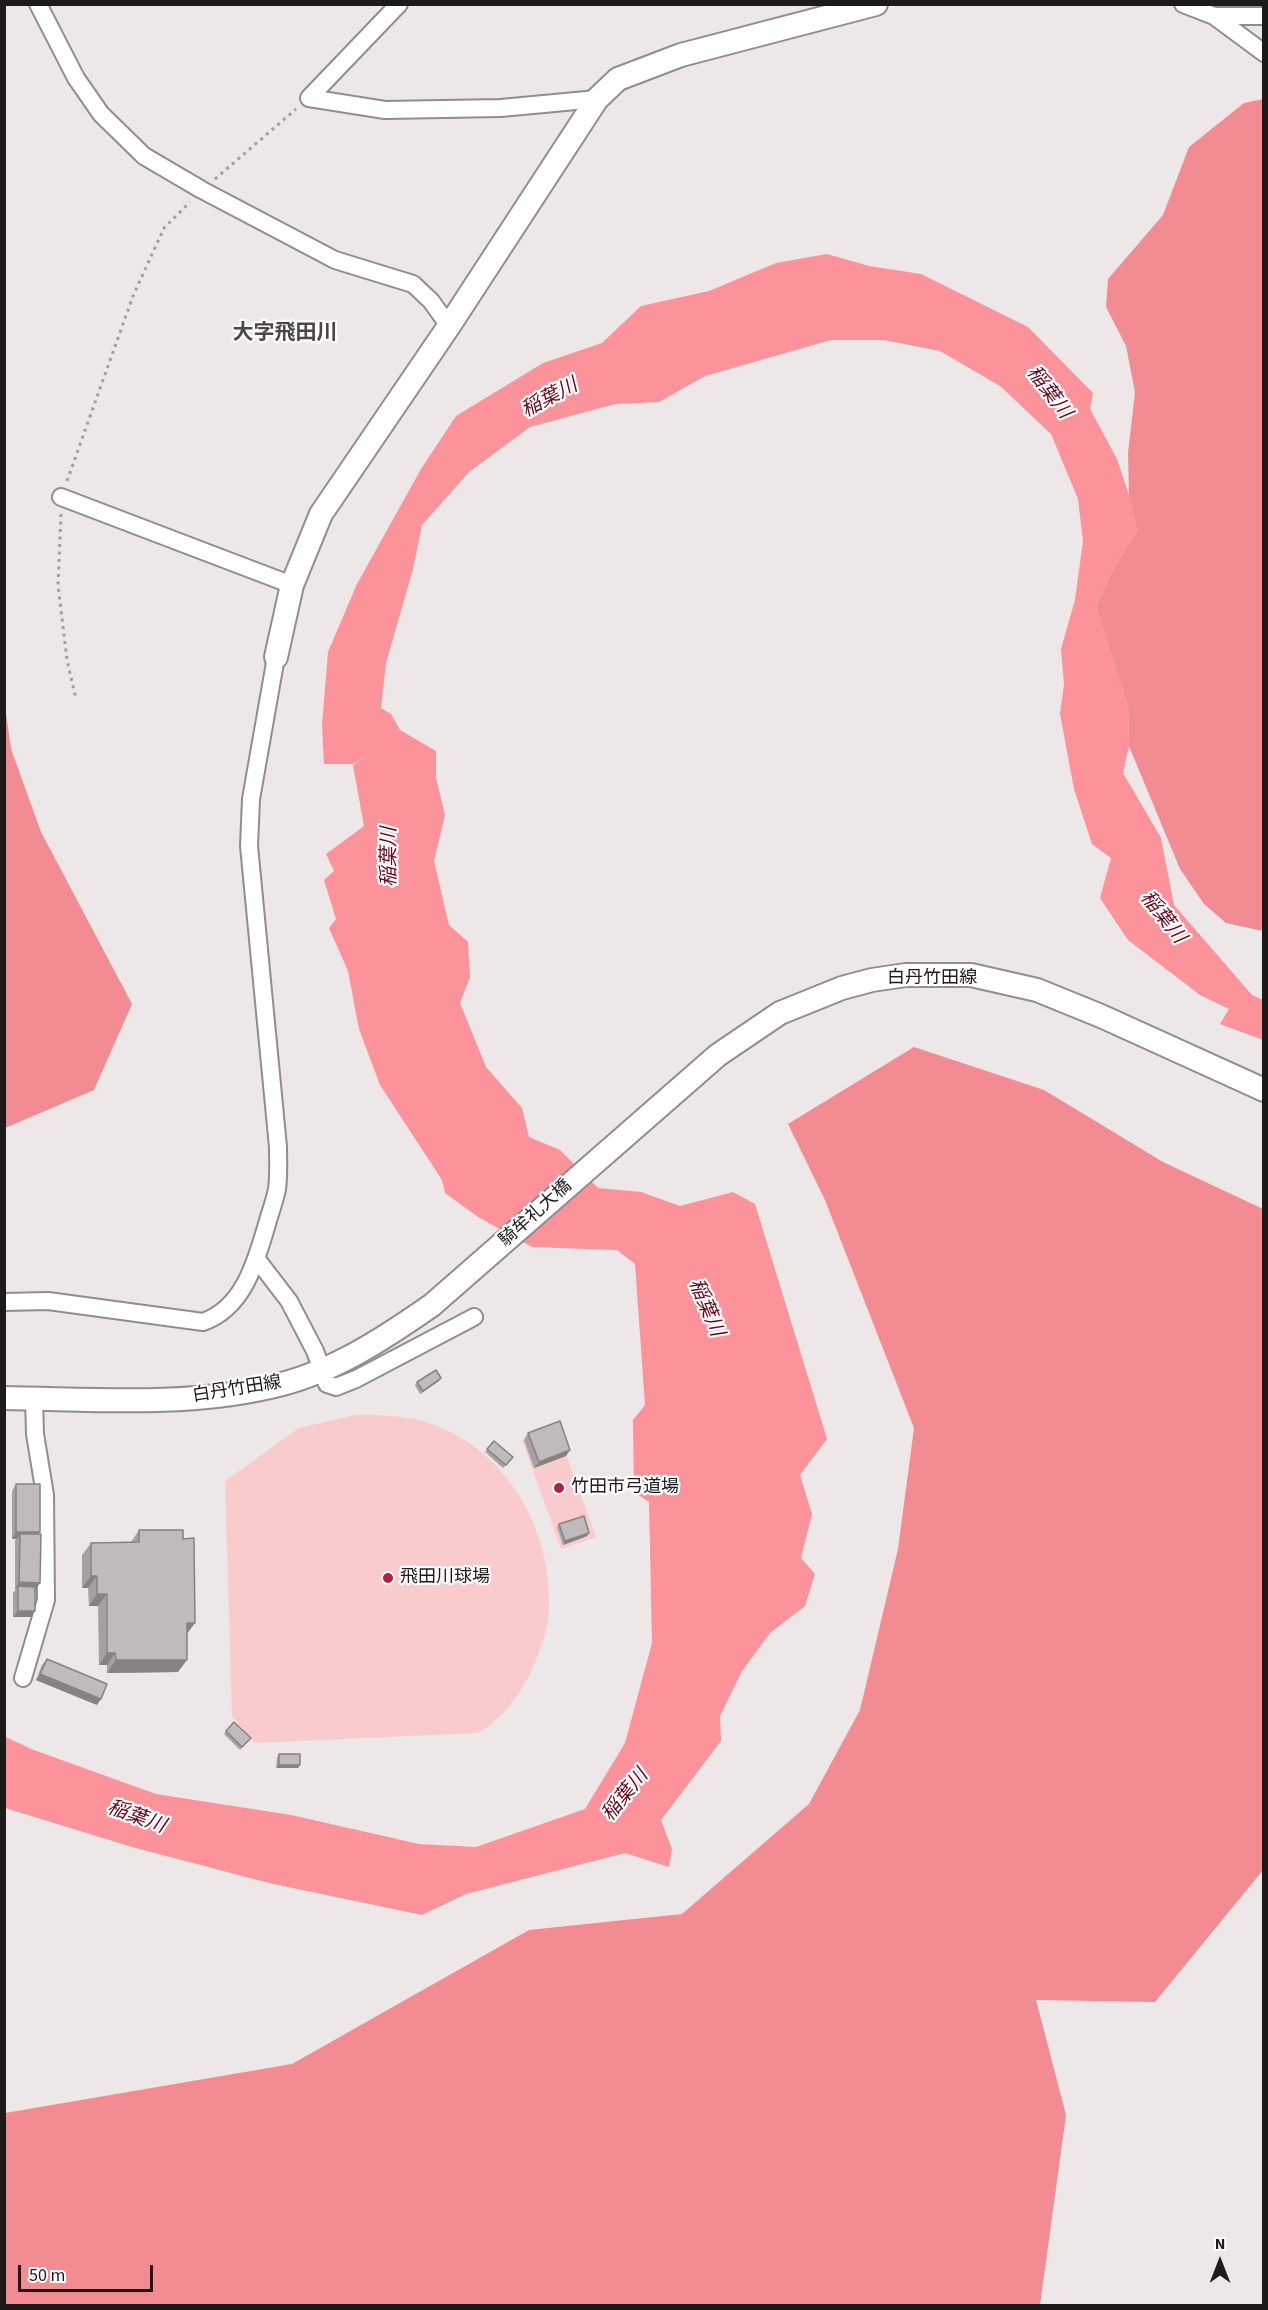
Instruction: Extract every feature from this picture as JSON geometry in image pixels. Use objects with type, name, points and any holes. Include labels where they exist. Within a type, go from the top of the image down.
[{"type":"main road","points":[[276,657],[292,585],[321,514],[449,326],[597,99],[618,79],[681,55],[876,4]]},
{"type":"main road","name":"白丹竹田線","points":[[599,1158],[718,1055],[780,1013],[842,988],[872,980],[906,975],[970,975],[1037,990],[1101,1016],[1263,1090]]},
{"type":"main road","name":"騎牟礼大橋","points":[[472,1270],[599,1158]]},
{"type":"main road","name":"白丹竹田線","points":[[4,1398],[156,1400],[212,1397],[271,1387],[321,1371],[388,1336],[432,1305],[472,1270]]},
{"type":"street","points":[[38,4],[76,78],[101,114],[144,156],[201,190],[335,260],[413,284],[431,301],[449,326]]},
{"type":"street","points":[[309,98],[399,4]]},
{"type":"street","points":[[1183,4],[1214,16],[1263,53]]},
{"type":"street","points":[[1214,16],[1263,16]]},
{"type":"street","points":[[309,98],[385,110],[501,108],[597,99]]},
{"type":"street","points":[[61,497],[292,585]]},
{"type":"street","points":[[4,1302],[48,1301],[203,1322],[233,1302],[246,1282],[256,1258],[277,1189],[278,1162],[249,846],[251,798],[276,657]]},
{"type":"street","points":[[256,1258],[289,1301],[315,1351],[327,1384],[336,1387],[348,1384],[474,1317]]},
{"type":"street","points":[[23,1678],[46,1600],[45,1495],[35,1434],[34,1398]]},
{"type":"path","points":[[76,699],[67,660],[58,585],[61,497],[133,296],[164,228],[201,190],[309,98]]},
{"type":"shaded area","points":[[1263,99],[1263,931],[1226,923],[1204,904],[1180,869],[1129,746],[1128,706],[1096,607],[1113,569],[1137,531],[1129,495],[1128,453],[1135,392],[1126,346],[1106,307],[1108,279],[1163,215],[1189,147],[1244,103]]},
{"type":"shaded area","points":[[5,706],[11,749],[41,832],[132,1004],[94,1090],[5,1128]]},
{"type":"shaded area","points":[[914,1047],[1044,1090],[1163,1162],[1263,1209],[1263,1870],[1155,2002],[1036,2000],[1066,2115],[1040,2305],[5,2305],[5,2113],[292,2064],[529,1930],[682,1914],[809,1804],[860,1710],[898,1549],[914,1428],[825,1200],[788,1124]]},
{"type":"shaded area","name":"飛田川球場","points":[[356,1415],[414,1419],[444,1429],[471,1445],[495,1465],[514,1489],[530,1516],[541,1545],[548,1576],[549,1607],[543,1641],[531,1671],[513,1701],[497,1719],[478,1733],[255,1743],[232,1716],[225,1481],[299,1428]]},
{"type":"shaded area","name":"竹田市弓道場","points":[[556,1427],[596,1537],[561,1549],[522,1440]]},
{"type":"water","name":"稲葉川","points":[[827,254],[869,266],[921,274],[1028,327],[1093,393],[1090,409],[1117,459],[1129,495],[1137,531],[1113,569],[1096,607],[1128,706],[1129,746],[1123,773],[1161,838],[1174,905],[1252,995],[1263,1000],[1263,1040],[1220,1024],[1229,1009],[1200,995],[1128,940],[1100,898],[1111,858],[1092,844],[1074,789],[1060,714],[1064,684],[1061,649],[1075,600],[1083,541],[1078,499],[1051,434],[1000,386],[940,351],[884,340],[831,340],[705,376],[659,402],[615,404],[530,427],[469,472],[422,525],[413,569],[386,663],[381,708],[391,714],[400,730],[436,751],[436,778],[445,815],[434,861],[449,925],[468,942],[470,977],[460,1003],[486,1067],[522,1108],[529,1137],[560,1150],[598,1188],[641,1192],[680,1206],[733,1192],[755,1204],[827,1439],[800,1475],[812,1514],[801,1558],[815,1574],[805,1606],[770,1633],[742,1671],[720,1716],[721,1741],[661,1820],[672,1849],[669,1867],[625,1853],[466,1894],[422,1915],[269,1883],[132,1847],[5,1808],[4,1736],[31,1749],[156,1794],[291,1815],[419,1844],[476,1847],[585,1809],[625,1743],[652,1643],[649,1502],[634,1492],[633,1420],[645,1405],[635,1264],[617,1250],[532,1247],[478,1217],[445,1193],[442,1180],[380,1085],[359,1029],[348,971],[329,928],[336,919],[324,880],[334,871],[326,854],[364,826],[353,765],[364,757],[353,764],[324,764],[322,725],[328,652],[357,584],[421,469],[456,416],[543,363],[602,343],[641,306],[709,291],[776,263]]},
{"type":"building","points":[[436,1370],[441,1378],[423,1391],[417,1382]]},
{"type":"building","points":[[560,1421],[570,1450],[539,1462],[528,1433]]},
{"type":"building","points":[[494,1441],[513,1457],[506,1465],[487,1449]]},
{"type":"building","points":[[16,1484],[40,1484],[40,1532],[16,1532]]},
{"type":"building","points":[[584,1516],[589,1533],[565,1541],[559,1524]]},
{"type":"building","points":[[139,1530],[183,1530],[183,1539],[194,1538],[195,1623],[187,1623],[187,1660],[116,1660],[115,1653],[107,1653],[107,1594],[97,1594],[97,1576],[91,1576],[91,1543],[139,1542]]},
{"type":"building","points":[[20,1534],[41,1534],[40,1583],[19,1582]]},
{"type":"building","points":[[18,1586],[35,1587],[35,1611],[18,1611]]},
{"type":"building","points":[[47,1659],[107,1684],[101,1699],[40,1674]]},
{"type":"building","points":[[234,1722],[251,1738],[242,1747],[226,1731]]},
{"type":"building","points":[[279,1754],[300,1754],[300,1765],[279,1765]]},
{"type":"place","name":"竹田市弓道場","points":[[559,1488]]},
{"type":"place","name":"飛田川球場","points":[[388,1578]]},
{"type":"district","name":"大字飛田川","points":[[285,334]]}]
